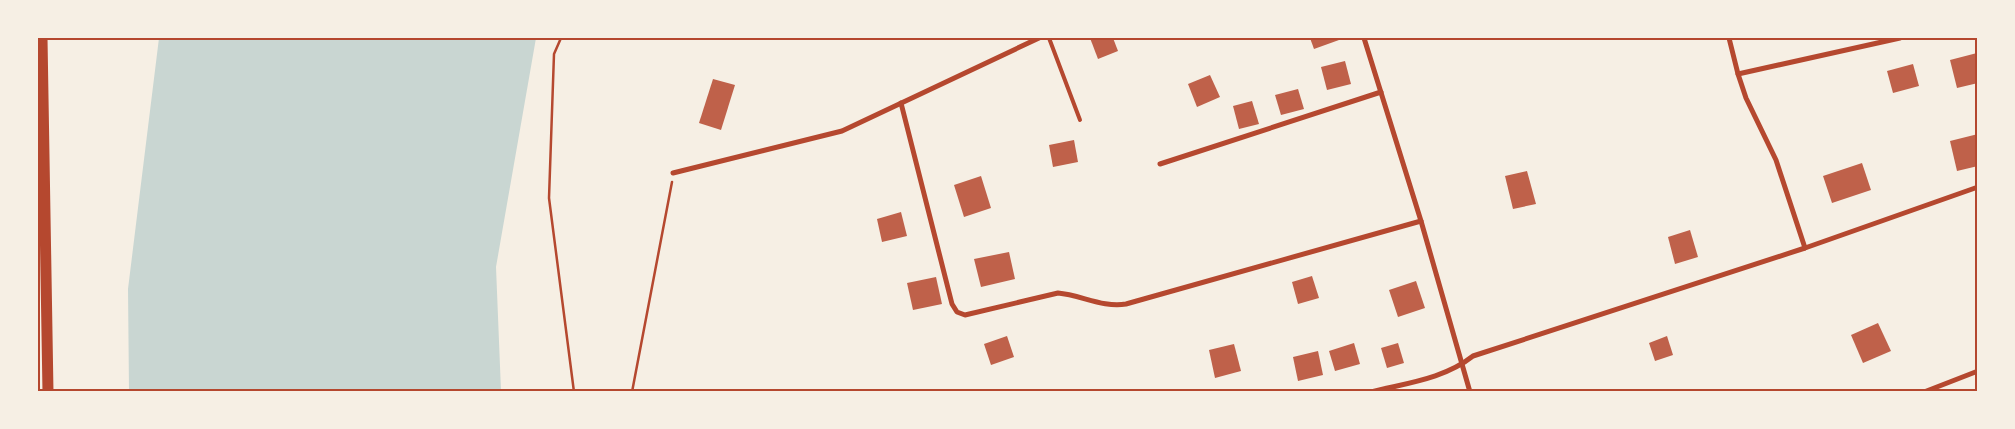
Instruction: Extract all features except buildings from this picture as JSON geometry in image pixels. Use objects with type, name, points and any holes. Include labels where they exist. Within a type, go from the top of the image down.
[{"type":"main road","points":[[42,38],[41,148],[48,392]]},
{"type":"street","points":[[674,174],[842,131],[1039,38]]},
{"type":"street","points":[[1364,38],[1421,221],[1470,392]]},
{"type":"street","points":[[1729,38],[1746,98],[1776,160],[1805,248]]},
{"type":"street","points":[[1738,74],[1900,38]]},
{"type":"street","points":[[1160,164],[1381,92]]},
{"type":"street","points":[[901,103],[952,304],[957,312],[965,315],[1058,293],[1073,294],[1108,305],[1126,304],[1421,221]]},
{"type":"street","points":[[1371,392],[1441,375],[1473,356],[1805,248],[1978,187]]},
{"type":"street","points":[[1924,392],[1978,371]]},
{"type":"lane","points":[[1049,38],[1080,120]]},
{"type":"path","points":[[560,38],[554,54],[549,198],[574,392]]},
{"type":"path","points":[[632,392],[674,174]]},
{"type":"shaded area","points":[[159,38],[536,38],[496,267],[501,391],[129,391],[128,289]]}]
